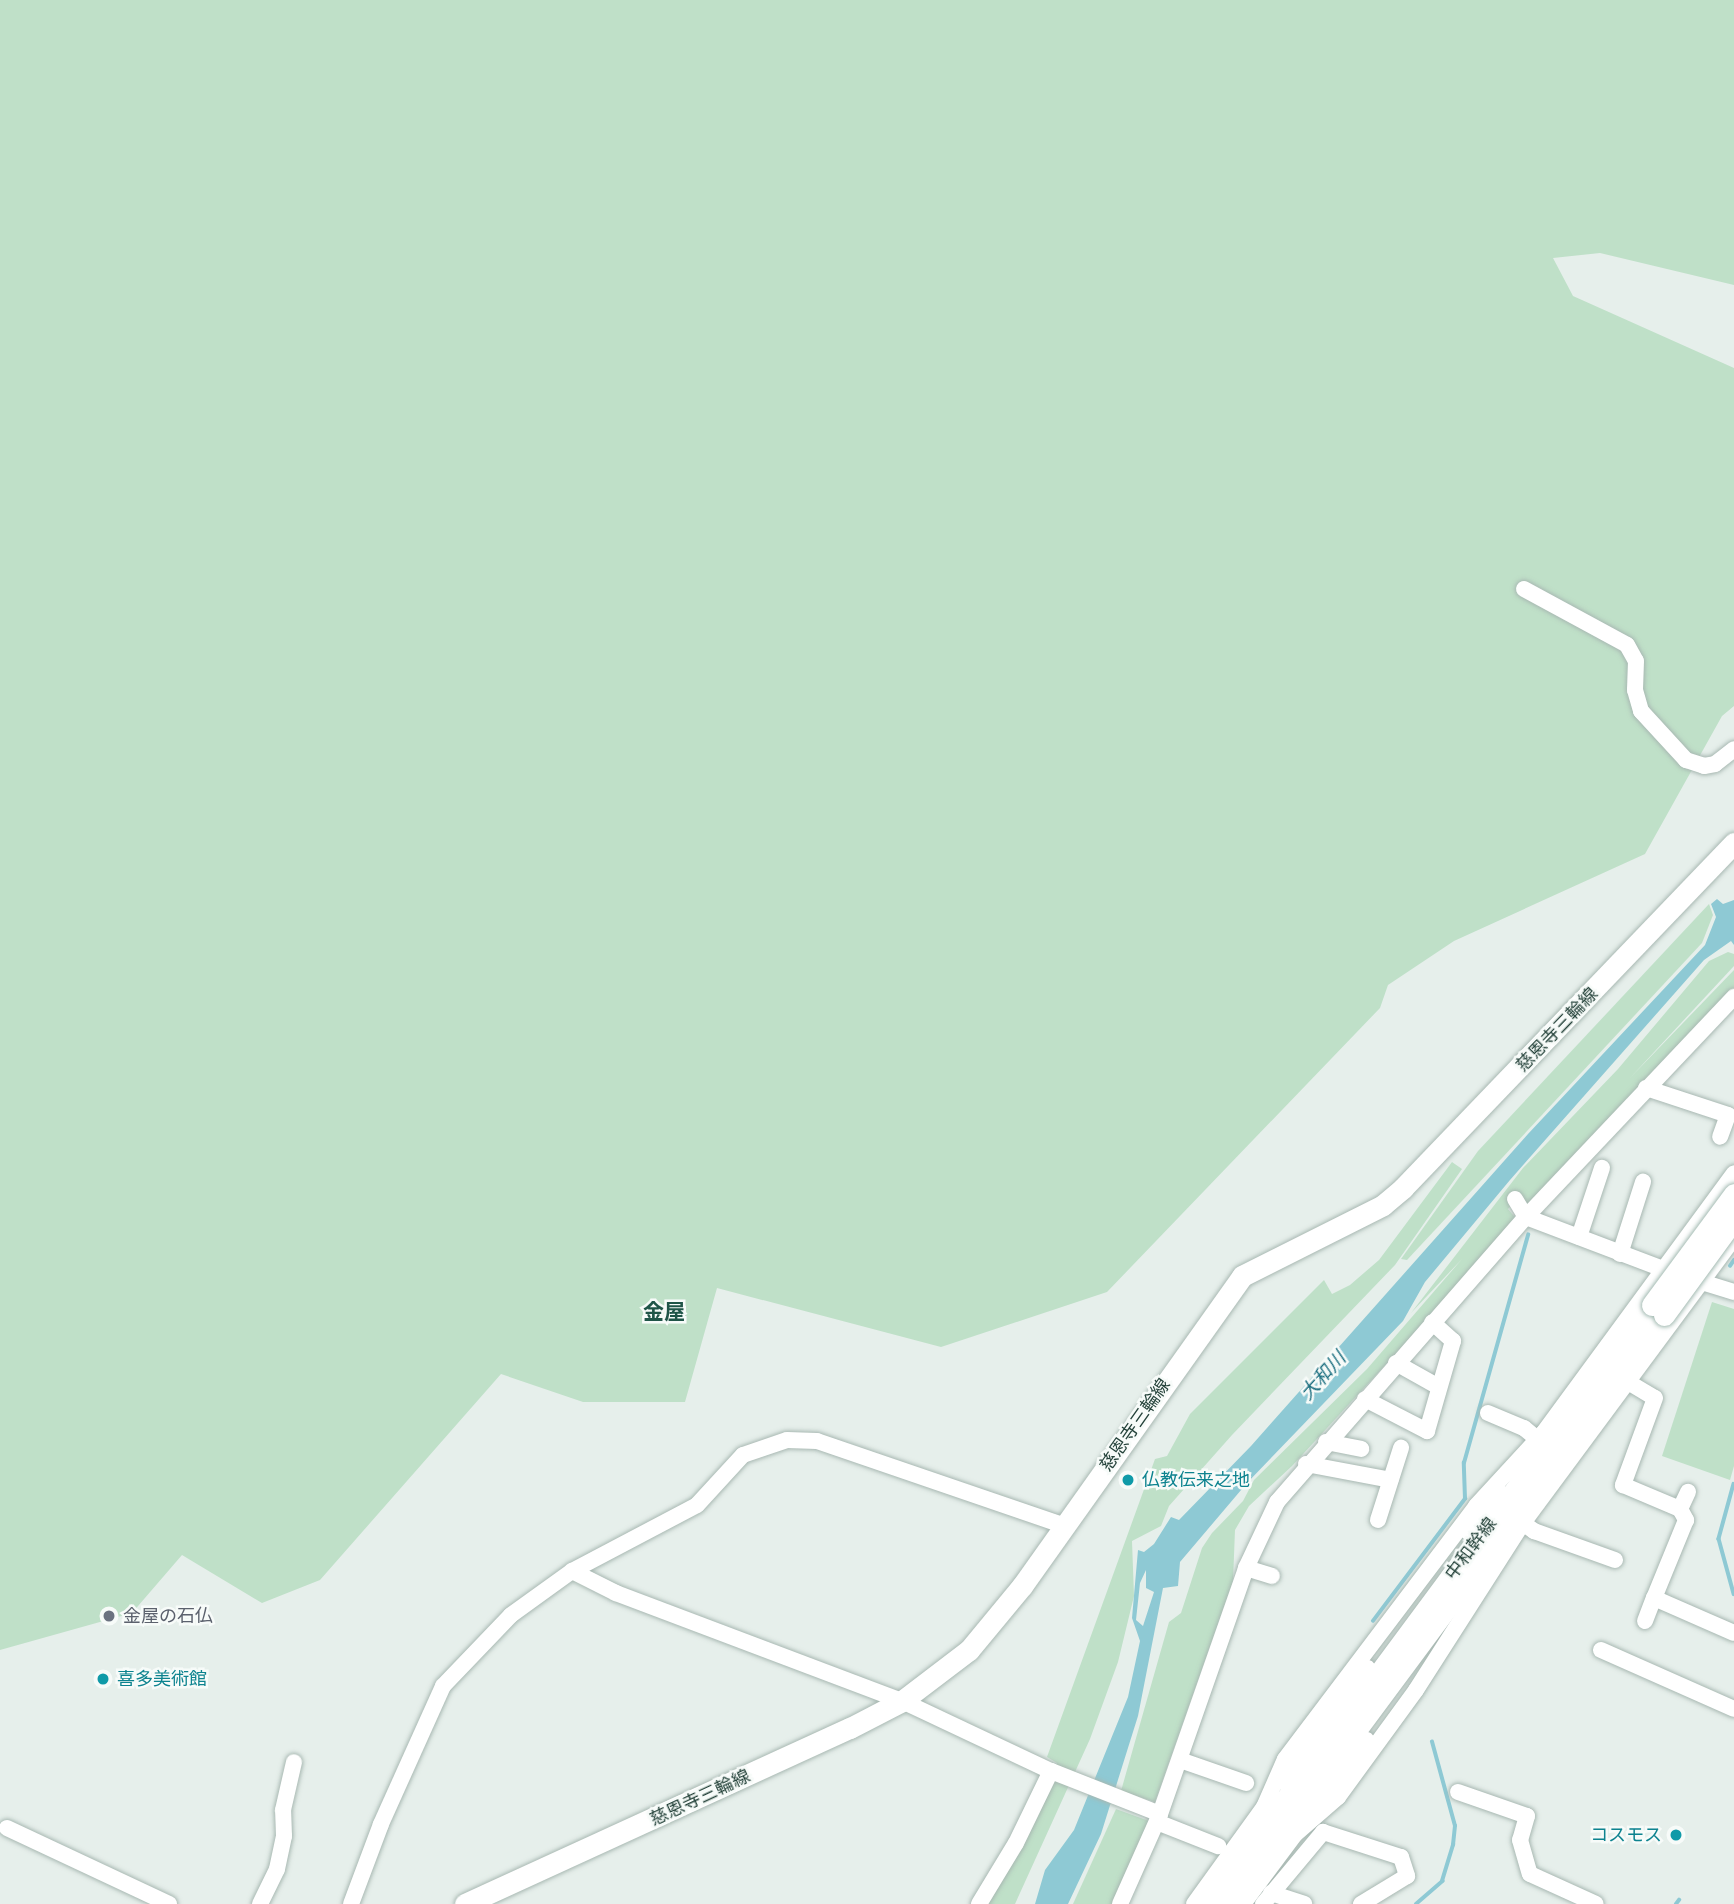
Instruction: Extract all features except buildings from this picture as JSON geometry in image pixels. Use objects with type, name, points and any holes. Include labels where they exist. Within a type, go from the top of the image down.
[{"type":"main road","name":"慈恩寺三輪線","points":[[465,1904],[902,1701],[969,1650],[1065,1526],[1242,1276],[1382,1205],[1450,1147],[1734,843]]},
{"type":"main road","name":"中和幹線","points":[[1227,1904],[1489,1550],[1658,1310],[1734,1194]]},
{"type":"main road","name":"中和幹線","points":[[1208,1904],[1542,1443],[1734,1219]]},
{"type":"street","points":[[1524,589],[1617,639],[1634,653],[1637,702],[1686,760],[1704,766],[1715,764],[1734,749]]},
{"type":"street","points":[[1120,1904],[1180,1760],[1246,1568],[1277,1502],[1306,1464],[1526,1217],[1734,997]]},
{"type":"street","points":[[1646,1088],[1728,1115],[1720,1137]]},
{"type":"street","points":[[1579,1237],[1602,1168]]},
{"type":"street","points":[[1194,1904],[1473,1527],[1542,1443],[1734,1174]]},
{"type":"street","points":[[1620,1254],[1643,1182]]},
{"type":"street","points":[[1515,1199],[1526,1217],[1664,1270],[1734,1292]]},
{"type":"street","points":[[1292,1837],[1338,1797],[1523,1523],[1734,1238]]},
{"type":"street","points":[[1364,1399],[1427,1431],[1453,1341],[1432,1322]]},
{"type":"street","points":[[1396,1363],[1439,1387]]},
{"type":"street","points":[[1628,1382],[1655,1398],[1623,1485],[1680,1509],[1686,1520],[1645,1621]]},
{"type":"street","points":[[1488,1413],[1542,1443]]},
{"type":"street","points":[[351,1904],[381,1824],[443,1686],[511,1615],[572,1571],[697,1505],[743,1455],[787,1440],[817,1441],[1065,1526]]},
{"type":"street","points":[[1326,1442],[1361,1449]]},
{"type":"street","points":[[1378,1520],[1401,1448]]},
{"type":"street","points":[[1306,1464],[1391,1480]]},
{"type":"street","points":[[1680,1509],[1688,1492]]},
{"type":"street","points":[[1523,1523],[1535,1531],[1615,1560]]},
{"type":"street","points":[[1243,1904],[1422,1663],[1489,1550]]},
{"type":"street","points":[[1246,1568],[1272,1576]]},
{"type":"street","points":[[572,1571],[616,1593],[902,1701],[1217,1846]]},
{"type":"street","points":[[1654,1598],[1734,1633]]},
{"type":"street","points":[[1601,1650],[1734,1709]]},
{"type":"street","points":[[1180,1760],[1246,1783]]},
{"type":"street","points":[[260,1904],[277,1869],[284,1836],[283,1810],[294,1762]]},
{"type":"street","points":[[979,1904],[1016,1843],[1051,1771]]},
{"type":"street","points":[[1458,1792],[1527,1816],[1520,1840],[1530,1874],[1597,1904]]},
{"type":"street","points":[[7,1828],[169,1904]]},
{"type":"street","points":[[1267,1899],[1324,1832],[1401,1857],[1407,1876],[1361,1904]]},
{"type":"street","points":[[1267,1899],[1304,1904]]},
{"type":"green space","points":[[0,0],[1734,0],[1734,285],[1600,253],[1553,258],[1573,296],[1734,368],[1734,706],[1722,716],[1645,854],[1454,941],[1388,985],[1380,1008],[1107,1292],[941,1347],[717,1288],[685,1402],[583,1402],[501,1374],[320,1580],[262,1603],[182,1555],[132,1613],[0,1650]]},
{"type":"green space","points":[[1709,904],[1713,915],[1702,943],[1407,1260],[1401,1259],[1478,1151]]},
{"type":"green space","points":[[1728,952],[1734,954],[1734,966],[1630,1078],[1734,970],[1734,991],[1524,1215],[1516,1200],[1508,1209],[1518,1221],[1292,1466],[1249,1506],[1235,1530],[1233,1581],[1155,1802],[1121,1791],[1169,1622],[1181,1613],[1202,1548],[1212,1533],[1243,1501],[1254,1480],[1367,1369],[1462,1259],[1411,1313],[1523,1168],[1618,1069],[1709,961]]},
{"type":"green space","points":[[1452,1162],[1462,1169],[1395,1265],[1232,1435],[1169,1506],[1161,1526],[1132,1541],[1134,1596],[1118,1662],[1090,1739],[1015,1904],[987,1904],[1057,1763],[1047,1757],[1155,1459],[1167,1456],[1190,1414],[1324,1280],[1332,1294],[1350,1285],[1379,1260]]},
{"type":"green space","points":[[1712,1302],[1734,1309],[1734,1466],[1730,1480],[1662,1456]]},
{"type":"green space","points":[[1116,1809],[1149,1821],[1114,1904],[1073,1904]]},
{"type":"water","name":"大和川","points":[[1717,899],[1723,904],[1734,900],[1734,945],[1731,941],[1704,960],[1510,1180],[1425,1282],[1403,1321],[1247,1483],[1180,1562],[1178,1586],[1163,1588],[1138,1716],[1101,1834],[1068,1904],[1035,1904],[1045,1870],[1074,1830],[1128,1697],[1140,1641],[1132,1618],[1138,1550],[1144,1552],[1154,1544],[1171,1517],[1179,1520],[1251,1446],[1528,1134],[1705,945],[1716,917],[1711,904]],"holes":[[[1146,1570],[1146,1588],[1154,1592],[1143,1626],[1136,1620],[1140,1583]]]},
{"type":"waterway","points":[[1373,1621],[1465,1499],[1464,1463],[1528,1235]]},
{"type":"waterway","points":[[1730,1266],[1734,1260]]},
{"type":"waterway","points":[[1734,1484],[1719,1539],[1734,1594]]},
{"type":"waterway","points":[[1416,1904],[1442,1881],[1453,1845],[1455,1826],[1432,1742]]},
{"type":"waterway","points":[[1676,1904],[1679,1900]]},
{"type":"place","name":"仏教伝来之地","points":[[1128,1480]]},
{"type":"place","name":"金屋の石仏","points":[[109,1616]]},
{"type":"place","name":"喜多美術館","points":[[103,1679]]},
{"type":"place","name":"コスモス","points":[[1676,1835]]},
{"type":"district","name":"金屋","points":[[664,1312]]}]
